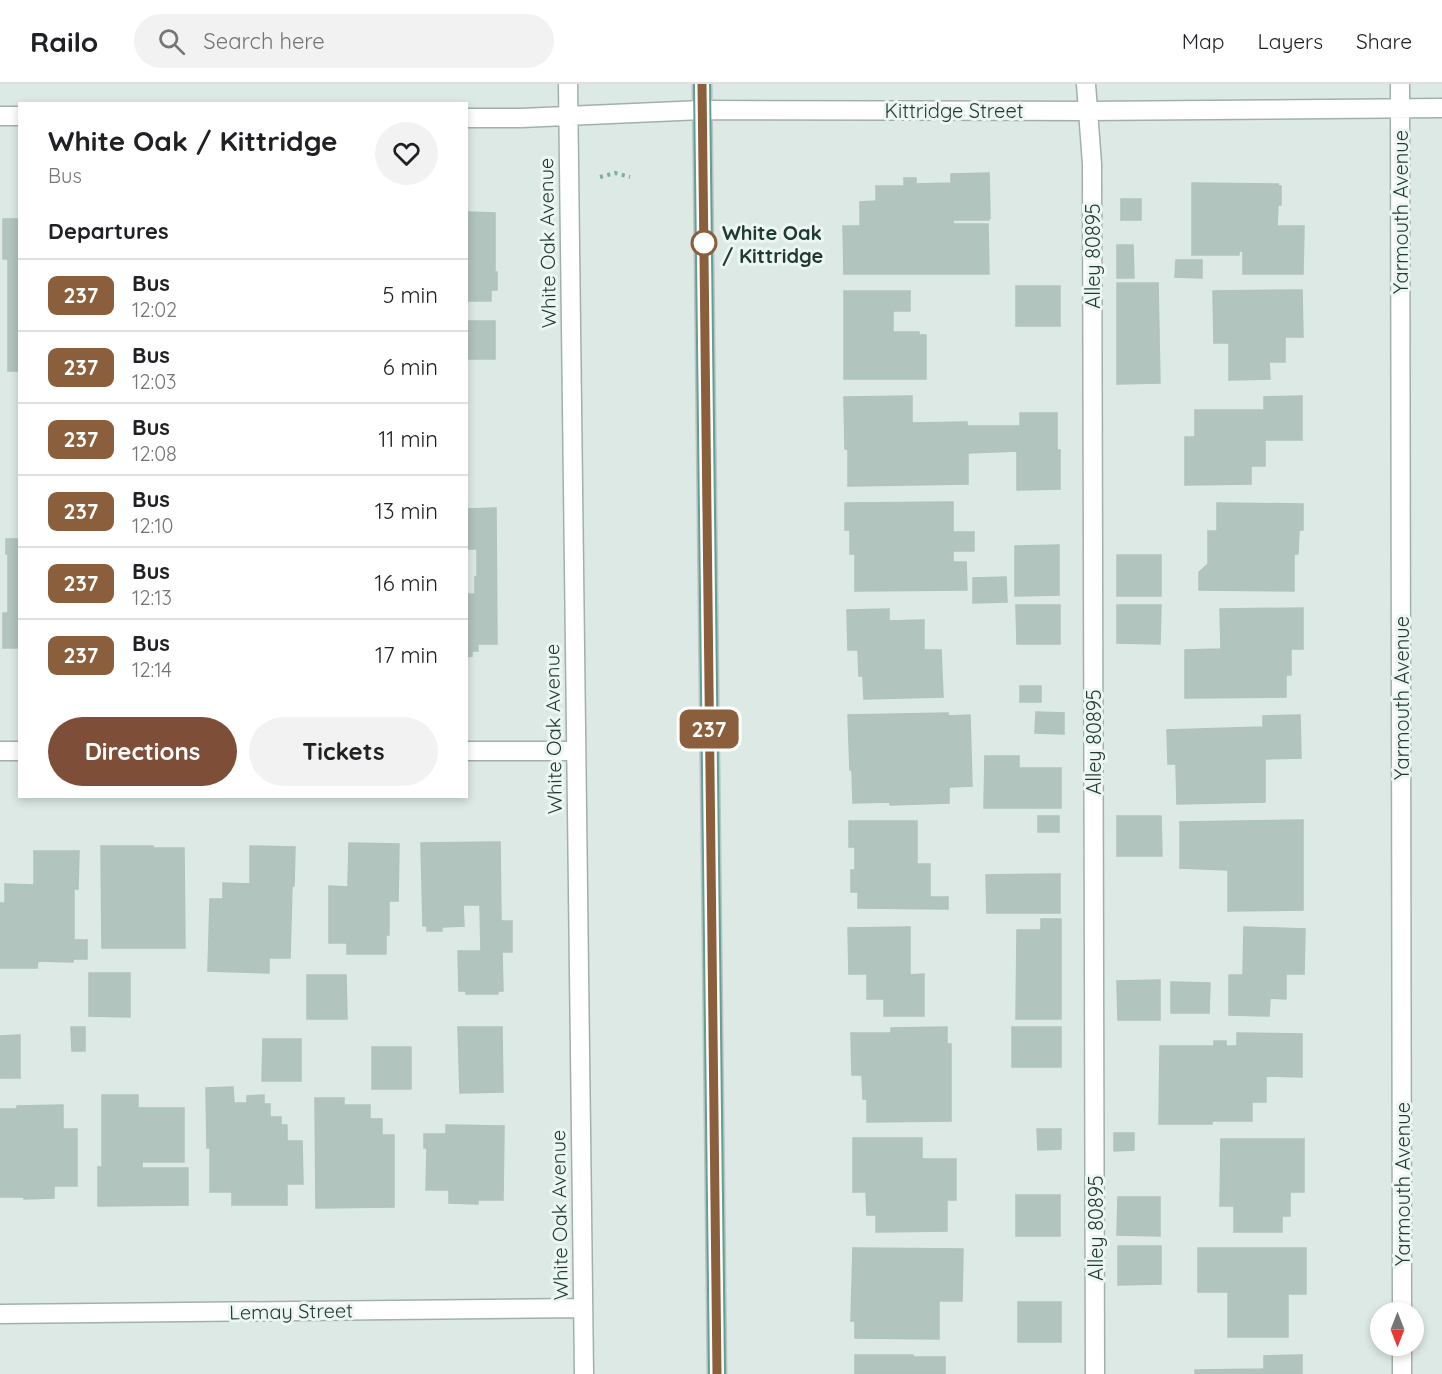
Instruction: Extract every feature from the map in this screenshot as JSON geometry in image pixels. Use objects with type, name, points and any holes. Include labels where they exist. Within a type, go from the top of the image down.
[{"type":"main road","points":[[702,84],[717,1374]]},
{"type":"street","name":"White Oak Avenue","points":[[568,84],[584,1374]]},
{"type":"street","name":"Alley 80895","points":[[1086,84],[1092,164],[1095,1374]]},
{"type":"street","name":"Yarmouth Avenue","points":[[1400,84],[1402,1302]]},
{"type":"street","name":"Kittridge Street","points":[[468,118],[521,118],[702,110],[1088,111],[1442,108]]},
{"type":"street","points":[[0,116],[18,116]]},
{"type":"street","points":[[0,751],[18,751]]},
{"type":"street","points":[[468,751],[576,751]]},
{"type":"street","name":"Lemay Street","points":[[0,1314],[583,1308]]},
{"type":"street","points":[[1402,1356],[1402,1374]]},
{"type":"path","points":[[600,177],[615,173],[630,177]]},
{"type":"building","points":[[989,173],[989,220],[953,220],[953,224],[988,224],[989,274],[844,274],[843,226],[860,226],[860,202],[876,201],[876,186],[904,186],[904,178],[916,178],[916,184],[951,183],[951,174]]},
{"type":"building","points":[[1192,183],[1278,184],[1281,186],[1281,205],[1278,205],[1277,226],[1304,226],[1303,274],[1243,274],[1243,251],[1239,251],[1239,255],[1192,255]]},
{"type":"building","points":[[1121,199],[1141,199],[1141,220],[1121,220]]},
{"type":"building","points":[[468,212],[495,213],[497,290],[491,290],[491,301],[468,301]]},
{"type":"building","points":[[3,219],[18,219],[18,371],[8,371],[8,259],[3,259]]},
{"type":"building","points":[[1117,245],[1133,245],[1134,278],[1117,278]]},
{"type":"building","points":[[1176,260],[1202,260],[1202,278],[1175,277]]},
{"type":"building","points":[[1117,283],[1158,283],[1160,383],[1117,384]]},
{"type":"building","points":[[1016,286],[1060,286],[1060,326],[1016,326]]},
{"type":"building","points":[[1302,290],[1303,337],[1285,337],[1285,362],[1269,362],[1270,379],[1229,380],[1229,343],[1214,343],[1213,291]]},
{"type":"building","points":[[844,291],[910,291],[910,311],[893,311],[893,332],[919,332],[919,335],[926,335],[926,379],[844,379]]},
{"type":"building","points":[[468,321],[495,321],[495,359],[468,359]]},
{"type":"building","points":[[912,396],[912,423],[967,422],[967,426],[1020,426],[1020,413],[1057,413],[1060,489],[1017,490],[1017,451],[968,453],[968,484],[848,486],[844,397]]},
{"type":"building","points":[[1302,396],[1302,440],[1265,440],[1265,466],[1251,466],[1251,484],[1185,485],[1185,437],[1195,437],[1195,410],[1264,410],[1264,397]]},
{"type":"building","points":[[953,502],[953,532],[974,532],[974,551],[953,551],[953,562],[966,562],[967,590],[855,591],[855,554],[850,554],[850,530],[845,530],[845,503]]},
{"type":"building","points":[[1217,503],[1303,504],[1303,530],[1299,530],[1298,554],[1294,554],[1294,591],[1199,590],[1199,572],[1208,564],[1208,531],[1217,531]]},
{"type":"building","points":[[496,508],[497,644],[478,644],[478,651],[472,651],[472,656],[468,657],[468,594],[475,594],[477,549],[468,549],[468,509]]},
{"type":"building","points":[[6,539],[18,539],[18,648],[3,648],[3,613],[8,613],[8,554],[6,554]]},
{"type":"building","points":[[1059,545],[1059,595],[1015,596],[1015,546]]},
{"type":"building","points":[[1117,555],[1161,555],[1161,596],[1117,596]]},
{"type":"building","points":[[1006,577],[1007,602],[973,603],[973,578]]},
{"type":"building","points":[[1016,605],[1060,605],[1060,644],[1017,644]]},
{"type":"building","points":[[1117,605],[1161,605],[1160,644],[1117,643]]},
{"type":"building","points":[[1303,608],[1303,649],[1291,649],[1291,675],[1286,675],[1286,697],[1185,698],[1185,650],[1221,649],[1220,609]]},
{"type":"building","points":[[889,609],[889,621],[924,620],[924,650],[941,650],[943,697],[864,699],[863,676],[859,676],[858,650],[848,650],[847,610]]},
{"type":"building","points":[[1020,686],[1041,686],[1041,702],[1020,702]]},
{"type":"building","points":[[1036,712],[1064,713],[1064,734],[1035,733]]},
{"type":"building","points":[[948,713],[948,716],[970,715],[972,786],[949,787],[949,803],[890,805],[890,802],[853,803],[848,715]]},
{"type":"building","points":[[1300,715],[1301,758],[1265,759],[1265,802],[1177,804],[1176,764],[1168,764],[1167,730],[1263,727],[1263,716]]},
{"type":"building","points":[[985,756],[1019,756],[1019,768],[1061,768],[1061,808],[984,808]]},
{"type":"building","points":[[1038,816],[1059,816],[1059,832],[1038,832]]},
{"type":"building","points":[[1117,816],[1161,816],[1162,856],[1117,856]]},
{"type":"building","points":[[1303,820],[1303,910],[1228,911],[1228,870],[1180,868],[1180,822]]},
{"type":"building","points":[[849,821],[917,821],[917,864],[930,864],[930,897],[948,897],[948,909],[858,908],[858,892],[851,892],[851,870],[855,870],[855,847],[849,847]]},
{"type":"building","points":[[500,842],[501,921],[512,921],[512,952],[502,952],[503,991],[498,991],[498,994],[466,994],[466,991],[459,991],[458,951],[481,951],[480,905],[463,905],[464,926],[442,927],[442,931],[427,931],[427,926],[423,926],[421,843]]},
{"type":"building","points":[[349,843],[399,844],[398,901],[389,901],[389,935],[386,935],[386,954],[347,954],[347,943],[329,943],[329,886],[348,887]]},
{"type":"building","points":[[101,846],[184,848],[185,948],[102,948]]},
{"type":"building","points":[[250,846],[295,847],[290,958],[269,958],[269,973],[208,971],[210,899],[223,899],[223,883],[250,884]]},
{"type":"building","points":[[34,851],[79,851],[78,889],[74,889],[74,940],[87,940],[87,959],[73,959],[73,962],[38,961],[37,968],[0,968],[0,903],[5,903],[5,884],[34,885]]},
{"type":"building","points":[[1060,874],[1060,913],[987,913],[986,875]]},
{"type":"building","points":[[1041,919],[1061,919],[1061,1019],[1016,1019],[1017,930],[1041,930]]},
{"type":"building","points":[[910,927],[910,975],[924,974],[924,1016],[884,1016],[884,999],[867,999],[867,974],[849,974],[848,928]]},
{"type":"building","points":[[1244,927],[1305,929],[1304,974],[1286,974],[1286,999],[1270,998],[1269,1016],[1229,1015],[1229,975],[1243,975]]},
{"type":"building","points":[[89,973],[130,973],[130,1017],[89,1016]]},
{"type":"building","points":[[307,975],[346,975],[347,1019],[307,1019]]},
{"type":"building","points":[[1160,980],[1160,1020],[1118,1020],[1117,981]]},
{"type":"building","points":[[1171,982],[1210,983],[1209,1013],[1171,1013]]},
{"type":"building","points":[[71,1027],[85,1027],[85,1051],[72,1051]]},
{"type":"building","points":[[458,1027],[502,1027],[503,1092],[460,1093]]},
{"type":"building","points":[[947,1027],[947,1044],[951,1044],[951,1121],[867,1122],[867,1099],[863,1099],[862,1075],[852,1075],[851,1033],[891,1033],[891,1028]]},
{"type":"building","points":[[1012,1027],[1061,1027],[1061,1067],[1012,1067]]},
{"type":"building","points":[[1237,1033],[1302,1034],[1302,1077],[1266,1076],[1266,1102],[1252,1102],[1252,1121],[1159,1124],[1160,1046],[1214,1046],[1214,1041],[1226,1041],[1226,1046],[1237,1046]]},
{"type":"building","points":[[20,1035],[20,1078],[0,1078],[0,1036]]},
{"type":"building","points":[[263,1039],[301,1039],[301,1081],[262,1081]]},
{"type":"building","points":[[372,1047],[411,1047],[411,1089],[372,1089]]},
{"type":"building","points":[[233,1087],[234,1103],[247,1103],[247,1096],[264,1095],[264,1104],[270,1104],[270,1117],[281,1117],[281,1125],[287,1125],[287,1141],[302,1141],[303,1184],[287,1184],[287,1205],[232,1205],[232,1192],[210,1192],[206,1088]]},
{"type":"building","points":[[102,1095],[138,1095],[138,1108],[184,1108],[184,1162],[142,1162],[142,1168],[188,1168],[188,1205],[98,1206],[98,1167],[102,1167]]},
{"type":"building","points":[[315,1098],[344,1098],[344,1105],[370,1105],[370,1119],[382,1119],[382,1135],[394,1135],[394,1207],[316,1208]]},
{"type":"building","points":[[63,1105],[63,1129],[77,1129],[77,1186],[54,1186],[54,1198],[0,1197],[0,1109],[17,1109],[17,1106]]},
{"type":"building","points":[[446,1125],[504,1126],[503,1200],[478,1200],[478,1204],[449,1203],[449,1190],[426,1190],[427,1148],[424,1148],[424,1134],[446,1134]]},
{"type":"building","points":[[1037,1129],[1061,1129],[1061,1149],[1038,1150]]},
{"type":"building","points":[[1114,1133],[1134,1133],[1134,1150],[1114,1151]]},
{"type":"building","points":[[853,1138],[922,1138],[922,1159],[956,1159],[956,1200],[947,1200],[947,1231],[876,1232],[876,1215],[867,1215],[866,1192],[853,1192]]},
{"type":"building","points":[[1221,1139],[1304,1139],[1304,1192],[1290,1192],[1290,1216],[1282,1216],[1282,1232],[1234,1232],[1234,1206],[1220,1206]]},
{"type":"building","points":[[1016,1195],[1060,1195],[1060,1236],[1016,1236]]},
{"type":"building","points":[[1118,1197],[1160,1197],[1160,1236],[1117,1235]]},
{"type":"building","points":[[1118,1246],[1161,1246],[1161,1284],[1118,1285]]},
{"type":"building","points":[[853,1248],[963,1249],[962,1301],[939,1301],[939,1339],[855,1338],[855,1321],[851,1321]]},
{"type":"building","points":[[1198,1248],[1306,1248],[1306,1294],[1288,1294],[1288,1337],[1228,1337],[1228,1292],[1198,1292]]},
{"type":"building","points":[[1018,1302],[1061,1302],[1061,1342],[1018,1342]]},
{"type":"building","points":[[855,1355],[945,1357],[945,1374],[855,1374]]},
{"type":"building","points":[[1302,1355],[1302,1374],[1195,1374],[1195,1370],[1264,1369],[1264,1356]]},
{"type":"bus line","name":"237","points":[[702,84],[717,1374]]},
{"type":"place","name":"White Oak / Kittridge","points":[[704,243]]}]
